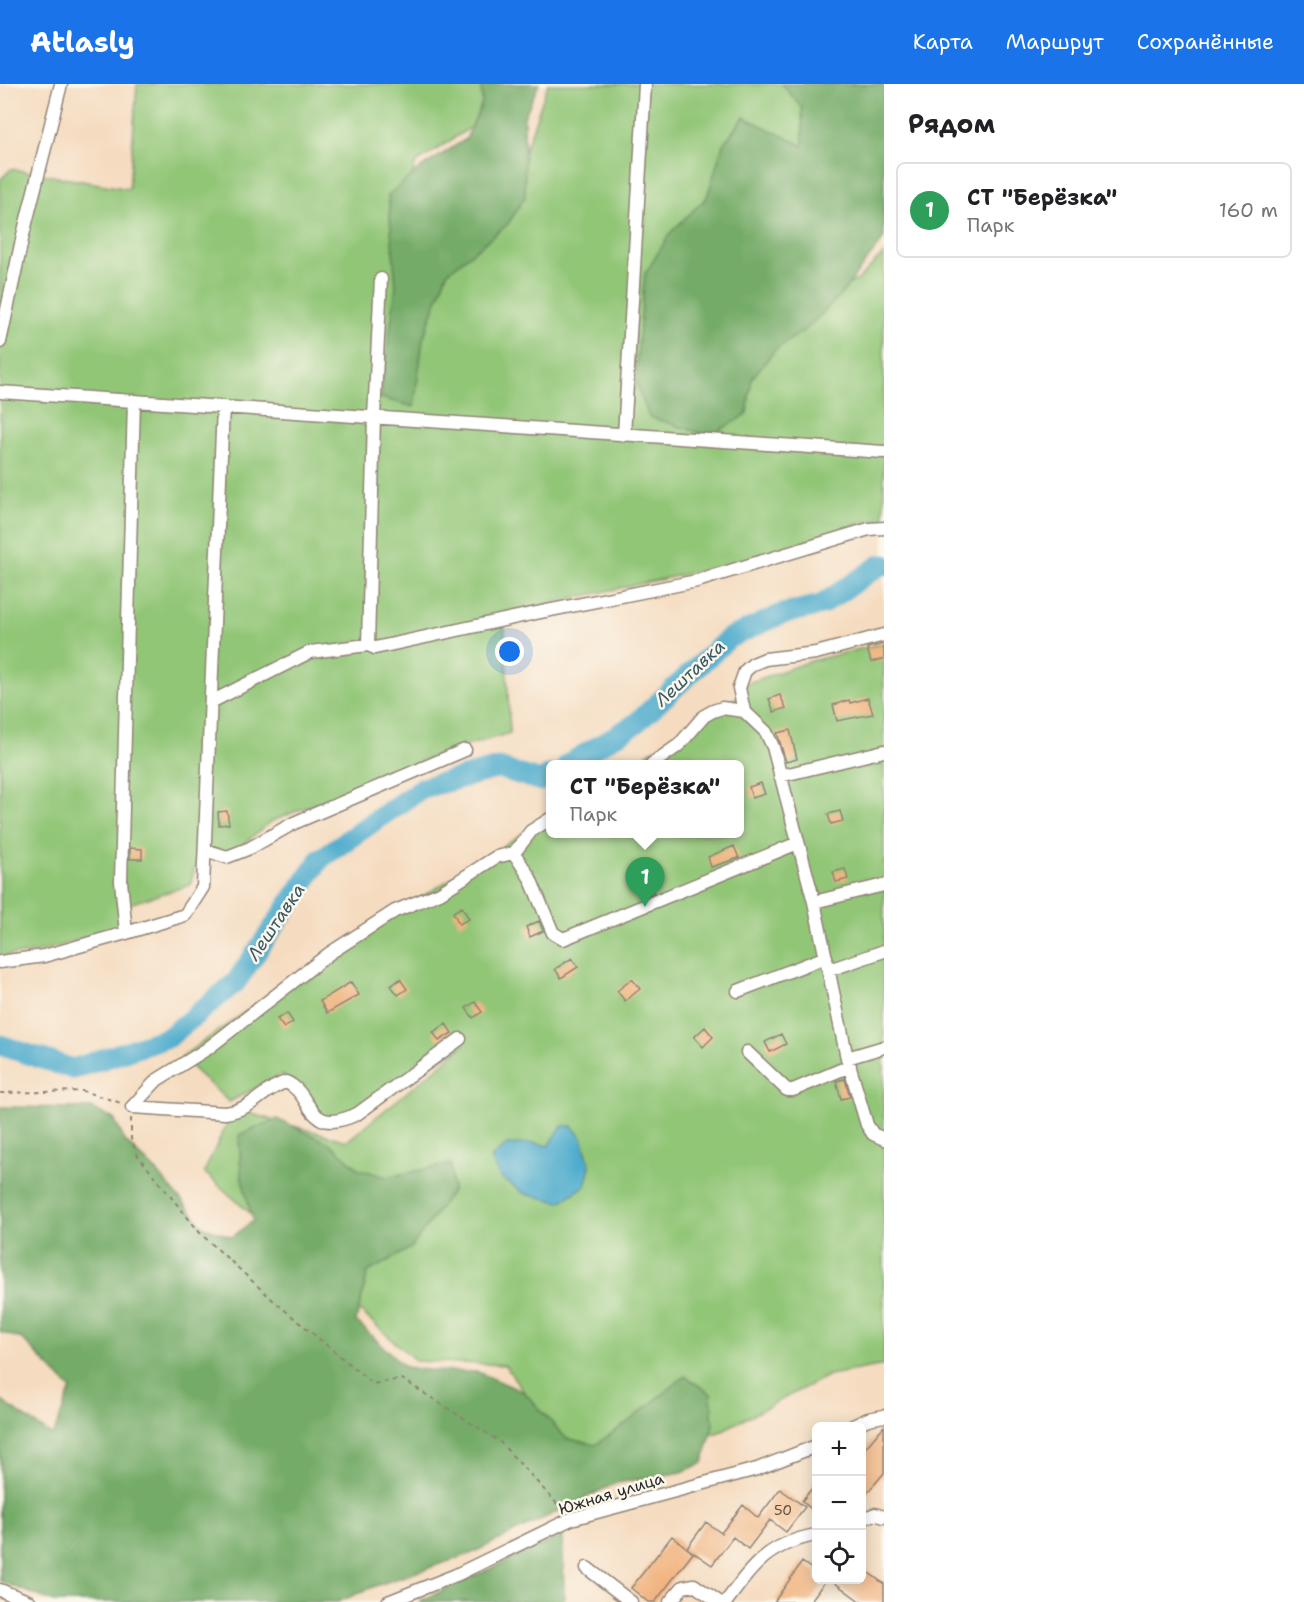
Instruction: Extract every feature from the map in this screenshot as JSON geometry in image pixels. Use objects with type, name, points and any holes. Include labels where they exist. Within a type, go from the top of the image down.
[{"type":"street","points":[[0,342],[23,235],[60,84]]},
{"type":"street","points":[[624,435],[645,84]]},
{"type":"street","points":[[368,645],[374,417],[381,279]]},
{"type":"street","points":[[0,392],[884,452]]},
{"type":"street","points":[[126,933],[121,881],[134,401]]},
{"type":"street","points":[[0,962],[44,956],[185,915],[203,887],[223,407]]},
{"type":"street","points":[[211,702],[310,652],[368,645],[375,648],[698,581],[869,529],[884,528]]},
{"type":"street","points":[[884,635],[816,653],[765,659],[753,664],[745,671],[739,688],[744,711],[766,732],[773,747],[814,902],[849,1062],[867,1125],[873,1134],[884,1139]]},
{"type":"street","points":[[659,760],[679,746],[704,716],[712,711],[722,708],[744,711]]},
{"type":"street","points":[[205,850],[227,858],[294,824],[465,750]]},
{"type":"street","points":[[780,776],[884,751]]},
{"type":"street","points":[[132,1107],[157,1080],[207,1049],[330,952],[395,911],[440,893],[496,857],[514,853],[531,831],[546,822]]},
{"type":"street","points":[[514,853],[530,878],[553,933],[563,939],[798,843]]},
{"type":"street","points":[[814,902],[884,885]]},
{"type":"street","points":[[829,970],[884,951]]},
{"type":"street","points":[[738,991],[826,957]]},
{"type":"street","points":[[132,1107],[225,1113],[245,1108],[286,1082],[292,1084],[314,1114],[333,1121],[345,1119],[357,1114],[460,1039]]},
{"type":"street","points":[[747,1052],[787,1090],[793,1090],[884,1047]]},
{"type":"street","points":[[862,1422],[884,1416]]},
{"type":"street","name":"Южная улица","points":[[388,1602],[456,1575],[571,1519],[757,1469],[812,1448]]},
{"type":"street","points":[[866,1517],[875,1514],[884,1517]]},
{"type":"street","points":[[726,1602],[760,1560],[777,1547],[797,1538],[812,1535]]},
{"type":"street","points":[[587,1568],[631,1602]]},
{"type":"street","points":[[670,1602],[683,1587],[694,1585],[719,1602]]},
{"type":"street","points":[[0,1590],[30,1602]]},
{"type":"path","points":[[0,1093],[83,1091],[132,1107],[131,1139],[138,1156],[200,1233],[274,1300],[373,1384],[402,1379],[499,1441],[571,1519]]},
{"type":"green space","points":[[137,84],[490,84],[486,117],[416,163],[400,210],[512,188],[548,84],[825,84],[784,313],[858,280],[884,253],[884,520],[869,521],[733,564],[504,613],[510,733],[440,754],[272,821],[235,851],[199,855],[190,885],[126,905],[116,929],[35,953],[0,956],[0,180],[11,169],[129,189]]},
{"type":"green space","points":[[481,84],[539,84],[524,117],[525,197],[508,224],[447,273],[423,339],[414,407],[381,398],[396,286],[388,195],[422,167],[466,139],[482,103]]},
{"type":"green space","points":[[782,84],[884,84],[884,238],[839,297],[806,329],[775,350],[752,378],[747,414],[710,436],[649,417],[635,380],[645,274],[671,232],[707,197],[723,144],[744,117],[803,146],[802,108]]},
{"type":"green space","points":[[884,643],[884,1365],[829,1375],[717,1433],[568,1455],[505,1365],[416,1361],[204,1172],[234,1109],[347,1141],[465,1045],[326,1126],[282,1074],[229,1102],[181,1057],[297,976],[546,819],[546,838],[744,838],[744,760],[637,760],[739,696],[745,684],[811,661]]},
{"type":"green space","points":[[0,1107],[91,1108],[114,1119],[125,1141],[158,1173],[204,1227],[232,1237],[253,1221],[241,1175],[239,1135],[277,1119],[329,1143],[359,1169],[387,1177],[451,1164],[453,1190],[411,1248],[368,1272],[356,1321],[405,1367],[435,1371],[478,1372],[524,1392],[566,1438],[595,1445],[628,1422],[685,1376],[711,1394],[713,1426],[703,1463],[682,1472],[616,1483],[470,1554],[375,1586],[338,1602],[54,1602],[0,1581],[0,1400],[53,1436],[71,1389],[22,1339],[0,1332]]},
{"type":"green space","points":[[563,1535],[564,1602],[418,1602]]},
{"type":"water","points":[[562,1126],[572,1126],[582,1138],[590,1166],[585,1186],[560,1202],[525,1194],[500,1177],[491,1158],[507,1145],[535,1143],[549,1146]]},
{"type":"building","points":[[884,644],[884,659],[871,662],[867,648]]},
{"type":"building","points":[[780,695],[786,708],[774,712],[769,699]]},
{"type":"building","points":[[868,698],[873,714],[837,721],[833,705]]},
{"type":"building","points":[[790,730],[797,759],[786,762],[777,733]]},
{"type":"building","points":[[761,783],[765,794],[752,798],[749,787]]},
{"type":"building","points":[[227,811],[229,824],[219,825],[218,812]]},
{"type":"building","points":[[840,811],[843,821],[831,824],[828,814]]},
{"type":"building","points":[[734,846],[739,858],[711,867],[708,857]]},
{"type":"building","points":[[130,848],[142,849],[142,859],[130,859]]},
{"type":"building","points":[[845,869],[848,879],[836,882],[833,872]]},
{"type":"building","points":[[649,881],[654,893],[642,897],[637,886]]},
{"type":"building","points":[[462,907],[469,919],[459,924],[453,912]]},
{"type":"building","points":[[539,921],[543,931],[530,937],[526,927]]},
{"type":"building","points":[[572,958],[578,967],[561,978],[555,969]]},
{"type":"building","points":[[400,979],[407,989],[398,995],[391,986]]},
{"type":"building","points":[[632,979],[640,989],[625,1001],[617,991]]},
{"type":"building","points":[[351,982],[359,995],[327,1013],[320,1001]]},
{"type":"building","points":[[475,1002],[482,1012],[473,1018],[466,1008]]},
{"type":"building","points":[[287,1013],[293,1022],[284,1028],[277,1019]]},
{"type":"building","points":[[446,1024],[452,1033],[439,1041],[433,1032]]},
{"type":"building","points":[[705,1027],[713,1037],[703,1047],[694,1037]]},
{"type":"building","points":[[781,1034],[786,1044],[770,1052],[765,1042]]},
{"type":"building","points":[[845,1079],[850,1097],[841,1099],[836,1081]]},
{"type":"building","points":[[884,1426],[884,1473],[866,1494],[866,1476],[866,1447]]},
{"type":"building","points":[[812,1488],[812,1510],[802,1501]]},
{"type":"building","points":[[780,1489],[805,1507],[786,1532],[770,1520],[748,1549],[733,1537],[712,1565],[687,1548],[706,1522],[721,1533],[743,1505],[758,1518]]},
{"type":"building","points":[[672,1536],[693,1553],[655,1602],[648,1602],[631,1588]]},
{"type":"building","points":[[802,1562],[812,1569],[812,1584],[823,1584],[810,1602],[774,1602]]},
{"type":"building","points":[[866,1571],[884,1584],[884,1602],[861,1602],[836,1584],[866,1584]]},
{"type":"waterway","name":"Лештавка","points":[[575,760],[635,724],[729,638],[782,614],[821,605],[880,565],[884,565]]},
{"type":"waterway","name":"Лештавка","points":[[0,1045],[73,1069],[169,1037],[236,982],[320,859],[422,788],[499,768],[541,781],[546,778]]},
{"type":"place","name":"СТ \"Берёзка\"","points":[[645,907]]}]
